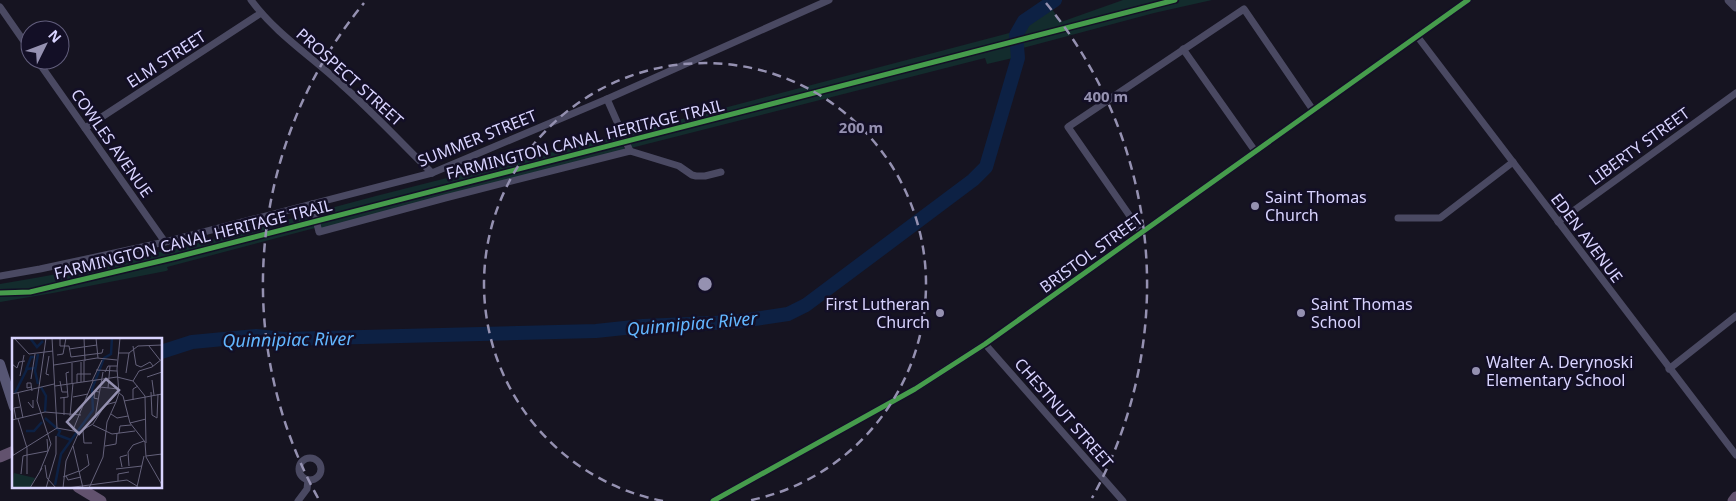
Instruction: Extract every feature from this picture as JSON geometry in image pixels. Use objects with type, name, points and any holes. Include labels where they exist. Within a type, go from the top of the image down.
[{"type":"highway","points":[[0,457],[12,452]]},
{"type":"highway","points":[[80,488],[101,501]]},
{"type":"highway","points":[[1733,501],[1736,497]]},
{"type":"main road","points":[[1,368],[12,400]]},
{"type":"street","name":"PROSPECT STREET","points":[[251,0],[282,34],[342,84],[432,174]]},
{"type":"street","name":"SUMMER STREET","points":[[0,276],[165,242],[432,174],[607,99],[829,0]]},
{"type":"street","name":"BRISTOL STREET","points":[[713,501],[915,389],[985,344],[1468,0]]},
{"type":"street","points":[[1729,0],[1736,7]]},
{"type":"street","points":[[0,8],[20,36]]},
{"type":"street","points":[[1141,232],[1068,127],[1244,9],[1313,110]]},
{"type":"street","name":"ELM STREET","points":[[85,128],[261,13]]},
{"type":"street","name":"EDEN AVENUE","points":[[1418,36],[1736,455]]},
{"type":"street","points":[[1183,50],[1254,151]]},
{"type":"street","name":"COWLES AVENUE","points":[[44,70],[165,242]]},
{"type":"street","name":"LIBERTY STREET","points":[[1558,222],[1736,93]]},
{"type":"street","points":[[607,99],[630,151]]},
{"type":"street","points":[[312,204],[319,232],[630,151],[679,166],[696,176],[721,172]]},
{"type":"street","points":[[1398,218],[1440,218],[1513,162]]},
{"type":"street","points":[[1669,369],[1736,316]]},
{"type":"street","name":"CHESTNUT STREET","points":[[985,344],[1123,501]]},
{"type":"street","points":[[298,501],[307,489],[308,480]]},
{"type":"green space","points":[[1123,0],[1212,0],[1154,13],[1019,49],[1017,57],[987,64],[985,58],[631,148],[625,134],[1025,29],[1023,22],[1038,13],[1041,17],[1052,9],[1061,22]]},
{"type":"green space","points":[[619,136],[625,150],[316,231],[315,228],[167,267],[168,270],[166,271],[0,302],[0,284],[48,276],[189,245],[406,188]]},
{"type":"waterway","name":"Quinnipiac River","points":[[162,352],[192,342],[256,336],[284,339],[596,331],[643,326],[735,322],[788,314],[806,305],[973,180],[986,167],[1018,58],[1016,35],[1024,21],[1055,0]]},
{"type":"cycle path","name":"FARMINGTON CANAL HERITAGE TRAIL","points":[[0,293],[30,292],[177,257],[1175,0]]},
{"type":"cycle path","points":[[713,501],[915,389],[985,344],[1468,0]]},
{"type":"place","name":"Saint Thomas Church","points":[[1255,206]]},
{"type":"place","name":"First Lutheran Church","points":[[940,313]]},
{"type":"place","name":"Saint Thomas School","points":[[1301,313]]},
{"type":"place","name":"Walter A. Derynoski Elementary School","points":[[1476,371]]}]
